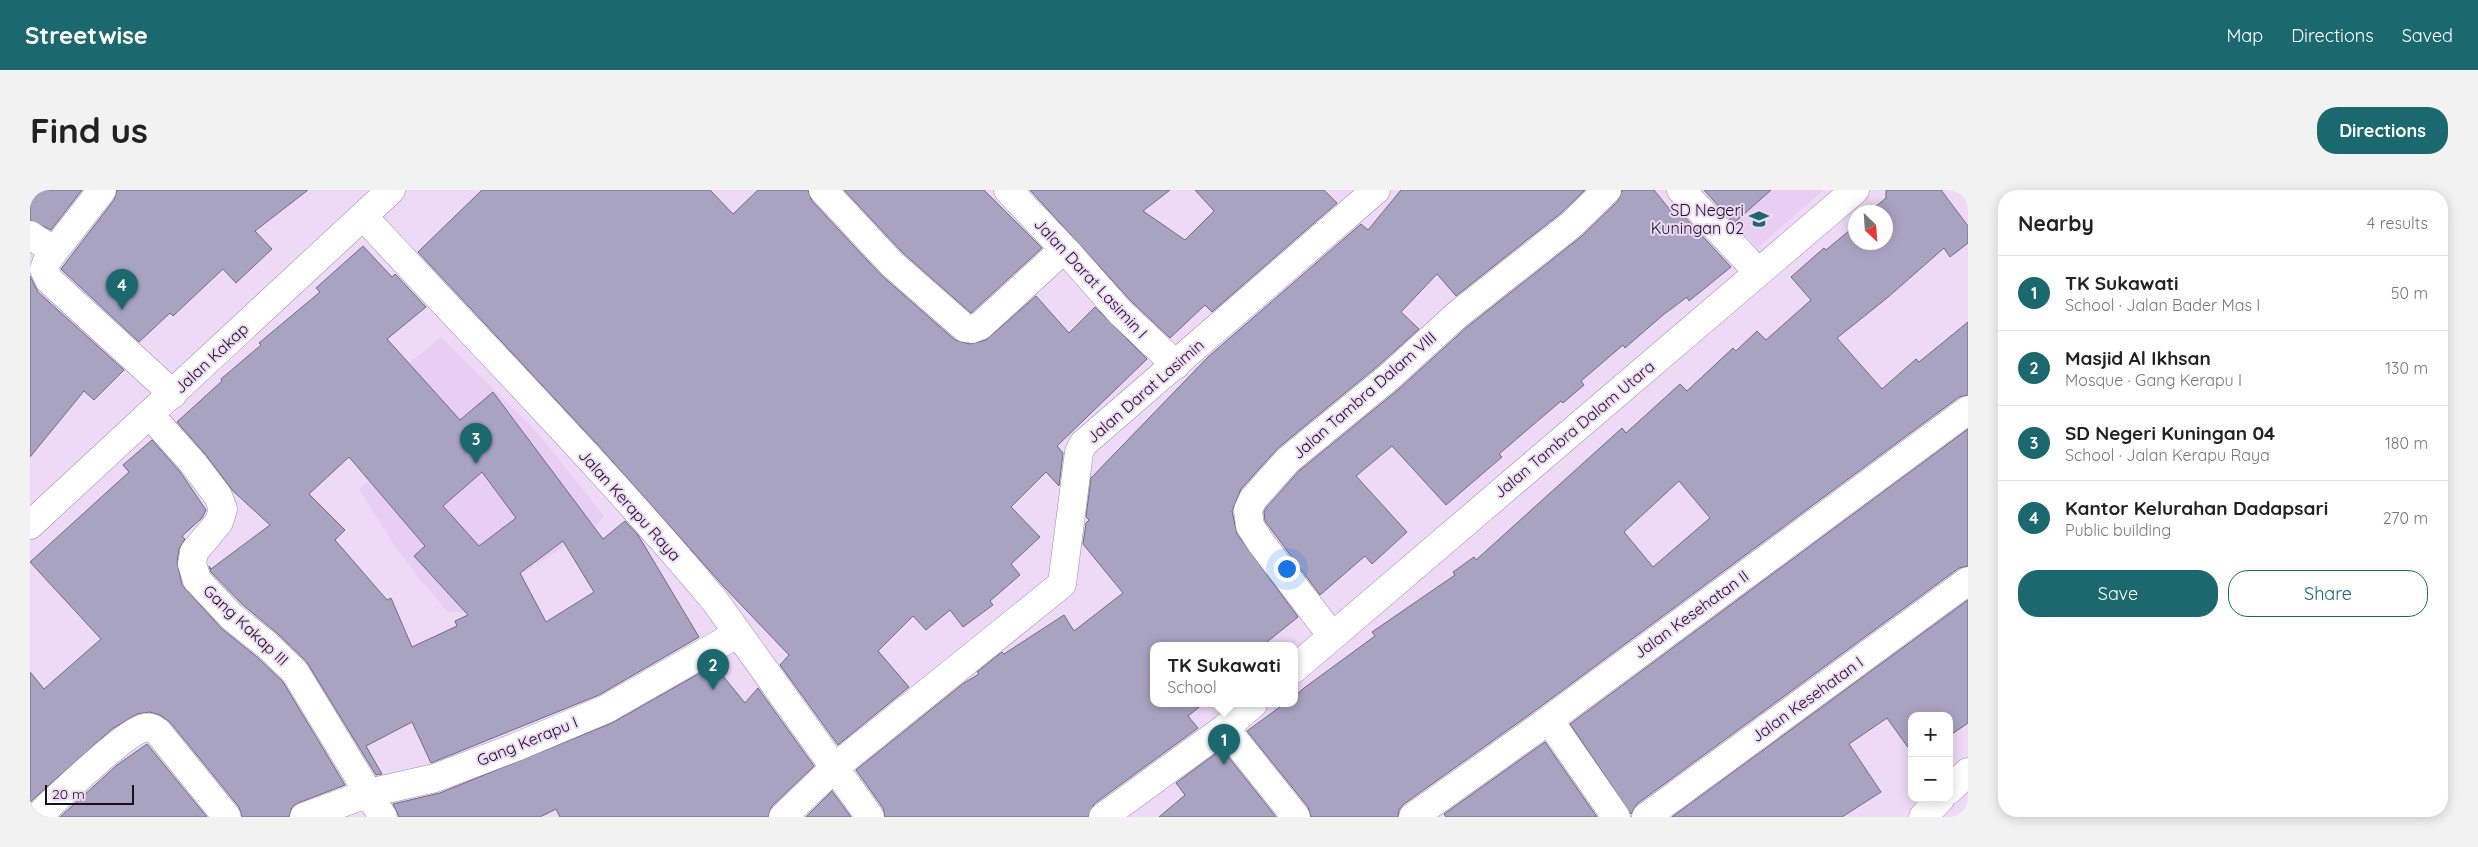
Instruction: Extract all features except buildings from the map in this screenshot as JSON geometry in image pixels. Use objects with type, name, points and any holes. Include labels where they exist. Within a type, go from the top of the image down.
[{"type":"street","points":[[102,190],[48,258],[44,270],[49,280],[173,394]]},
{"type":"street","name":"Jalan Kakap","points":[[30,524],[173,394],[391,190]]},
{"type":"street","points":[[823,190],[892,264],[965,328],[972,329],[980,326],[1064,249]]},
{"type":"street","name":"Jalan Darat Lasimin I","points":[[1008,190],[1120,312],[1176,365]]},
{"type":"street","name":"Jalan Darat Lasimin","points":[[783,817],[834,768],[1062,584],[1080,448],[1376,190]]},
{"type":"street","name":"Jalan Tambra Dalam VIII","points":[[1332,636],[1261,544],[1250,526],[1248,510],[1252,499],[1288,460],[1388,377],[1457,315],[1571,225],[1606,190]]},
{"type":"street","points":[[1681,190],[1758,272]]},
{"type":"street","name":"Jalan Tambra Dalam Utara","points":[[1298,666],[1855,190]]},
{"type":"street","name":"Jalan Kerapu Raya","points":[[363,216],[671,550],[715,601],[870,817]]},
{"type":"street","points":[[30,235],[54,250]]},
{"type":"street","name":"Jalan Kesehatan II","points":[[1413,817],[1549,720],[1968,410]]},
{"type":"street","name":"Gang Kakap III","points":[[150,415],[193,463],[218,496],[223,509],[219,522],[194,552],[192,564],[198,580],[232,617],[267,645],[295,672],[383,817]]},
{"type":"street","name":"Jalan Kesehatan I","points":[[1646,817],[1968,581]]},
{"type":"street","name":"Gang Kerapu I","points":[[304,817],[370,794],[435,778],[516,747],[606,708],[737,634]]},
{"type":"street","points":[[1103,817],[1225,728],[1250,707]]},
{"type":"street","points":[[1549,720],[1616,817]]},
{"type":"street","points":[[37,817],[66,789],[130,735],[144,728],[153,728],[227,817]]},
{"type":"street","points":[[1225,728],[1296,817]]},
{"type":"street","points":[[1953,786],[1968,772]]},
{"type":"street","points":[[1923,817],[1938,802]]},
{"type":"shaded area","name":"SD Negeri Kuningan 02","points":[[1699,190],[1824,190],[1757,248]]},
{"type":"shaded area","points":[[441,337],[536,431],[604,516],[595,526],[462,613],[447,611],[419,578],[394,545],[359,489],[420,440],[379,388]]},
{"type":"place","name":"SD Negeri Kuningan 02","points":[[1759,219]]},
{"type":"place","name":"Kantor Kelurahan Dadapsari","points":[[122,310]]},
{"type":"place","name":"SD Negeri Kuningan 04","points":[[476,464]]},
{"type":"place","name":"Masjid Al Ikhsan","points":[[713,690]]},
{"type":"place","name":"TK Sukawati","points":[[1224,765]]}]
